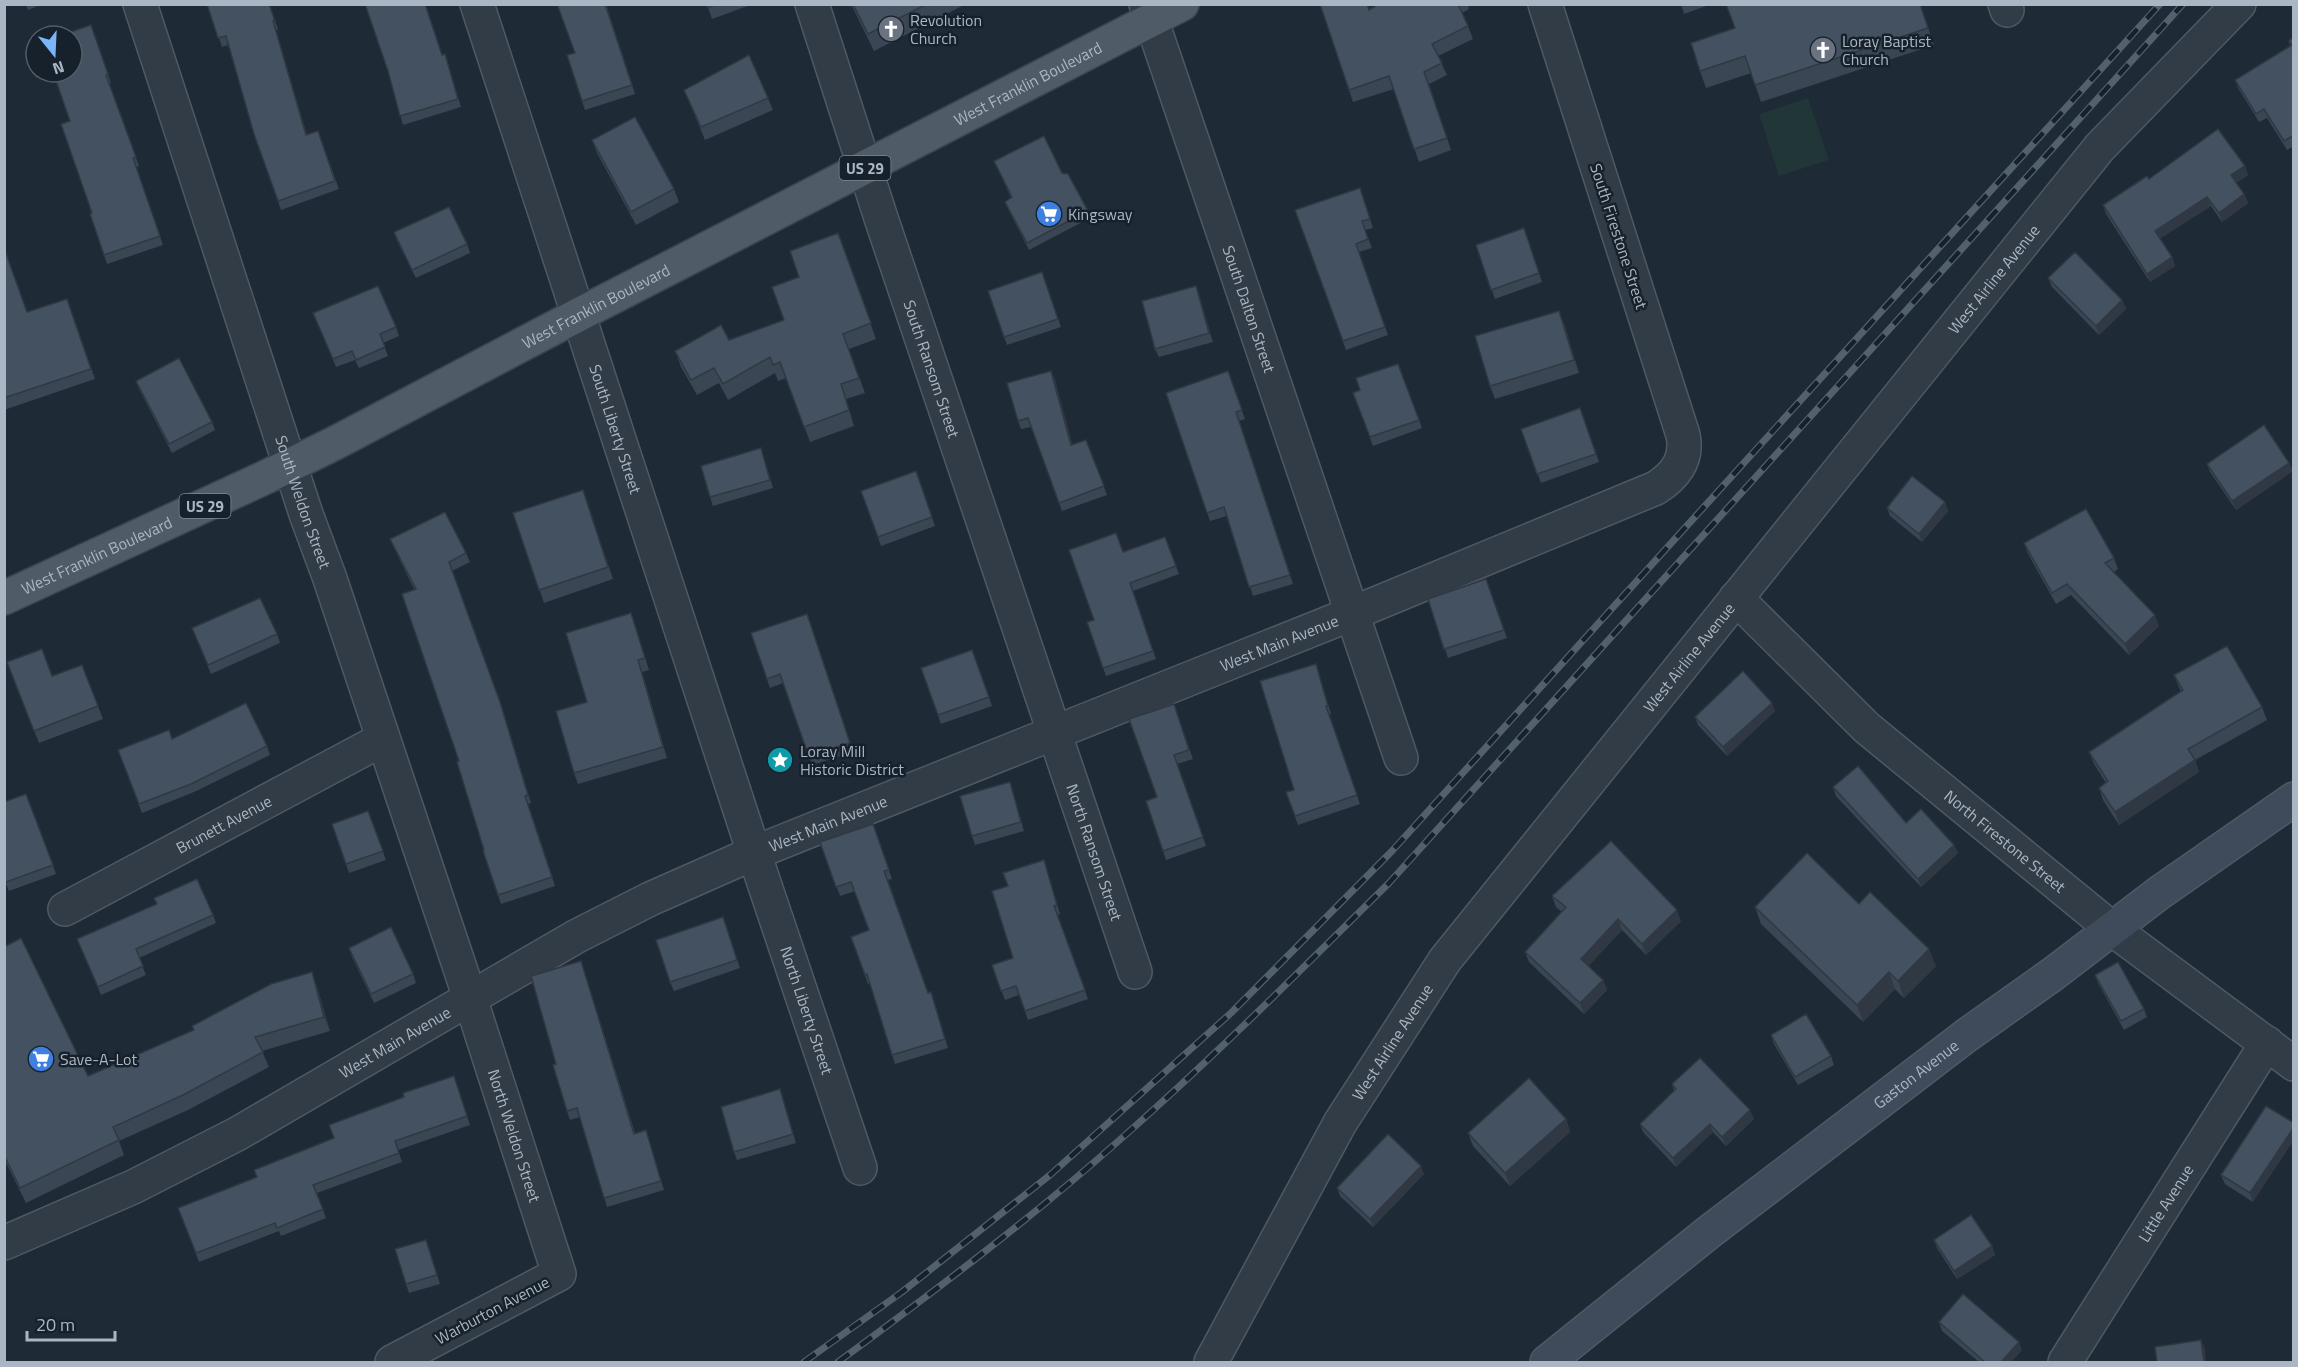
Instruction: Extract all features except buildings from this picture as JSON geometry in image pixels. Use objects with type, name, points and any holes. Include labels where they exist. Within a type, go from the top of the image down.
[{"type":"main road","name":"West Franklin Boulevard","points":[[4,598],[291,465],[864,168],[1148,13],[1182,4]]},
{"type":"main road","name":"Gaston Avenue","points":[[1547,1362],[1709,1232],[1967,1035],[2053,974],[2111,928],[2294,800]]},
{"type":"street","name":"South Weldon Street","points":[[140,4],[291,465],[470,998]]},
{"type":"street","name":"South Liberty Street","points":[[477,4],[754,853]]},
{"type":"street","name":"South Ransom Street","points":[[812,4],[864,168],[1054,732]]},
{"type":"street","name":"South Firestone Street","points":[[1545,4],[1683,435],[1684,455],[1679,467]]},
{"type":"street","name":"West Airline Avenue","points":[[1211,1362],[1340,1123],[1445,960],[2100,147],[2239,4]]},
{"type":"street","name":"South Dalton Street","points":[[1148,13],[1401,758]]},
{"type":"street","name":"West Main Avenue","points":[[4,1243],[133,1187],[237,1134],[470,998],[588,931],[650,899],[754,853],[1351,614],[1656,488],[1679,467]]},
{"type":"street","name":"North Firestone Street","points":[[1736,598],[1868,728],[2111,928],[2294,1064]]},
{"type":"street","name":"North Ransom Street","points":[[1054,732],[1135,972]]},
{"type":"street","name":"Brunett Avenue","points":[[65,909],[383,739]]},
{"type":"street","name":"North Liberty Street","points":[[754,853],[860,1168]]},
{"type":"street","name":"North Weldon Street","points":[[470,998],[559,1274]]},
{"type":"street","name":"Little Avenue","points":[[2065,1362],[2266,1043]]},
{"type":"street","name":"Warburton Avenue","points":[[392,1362],[559,1274]]},
{"type":"green space","points":[[1808,98],[1829,160],[1779,176],[1759,114]]},
{"type":"railway","points":[[804,1362],[902,1292],[1050,1175],[1231,1013],[1392,851],[2160,4]]},
{"type":"railway","points":[[838,1362],[983,1253],[1089,1167],[1225,1044],[1389,883],[2183,4]]},
{"type":"place","name":"Revolution Church","points":[[891,29]]},
{"type":"place","name":"Loray Baptist Church","points":[[1823,50]]},
{"type":"place","name":"Kingsway","points":[[1049,214]]},
{"type":"place","name":"Loray Mill Historic District","points":[[780,760]]},
{"type":"place","name":"Save-A-Lot","points":[[41,1059]]}]
